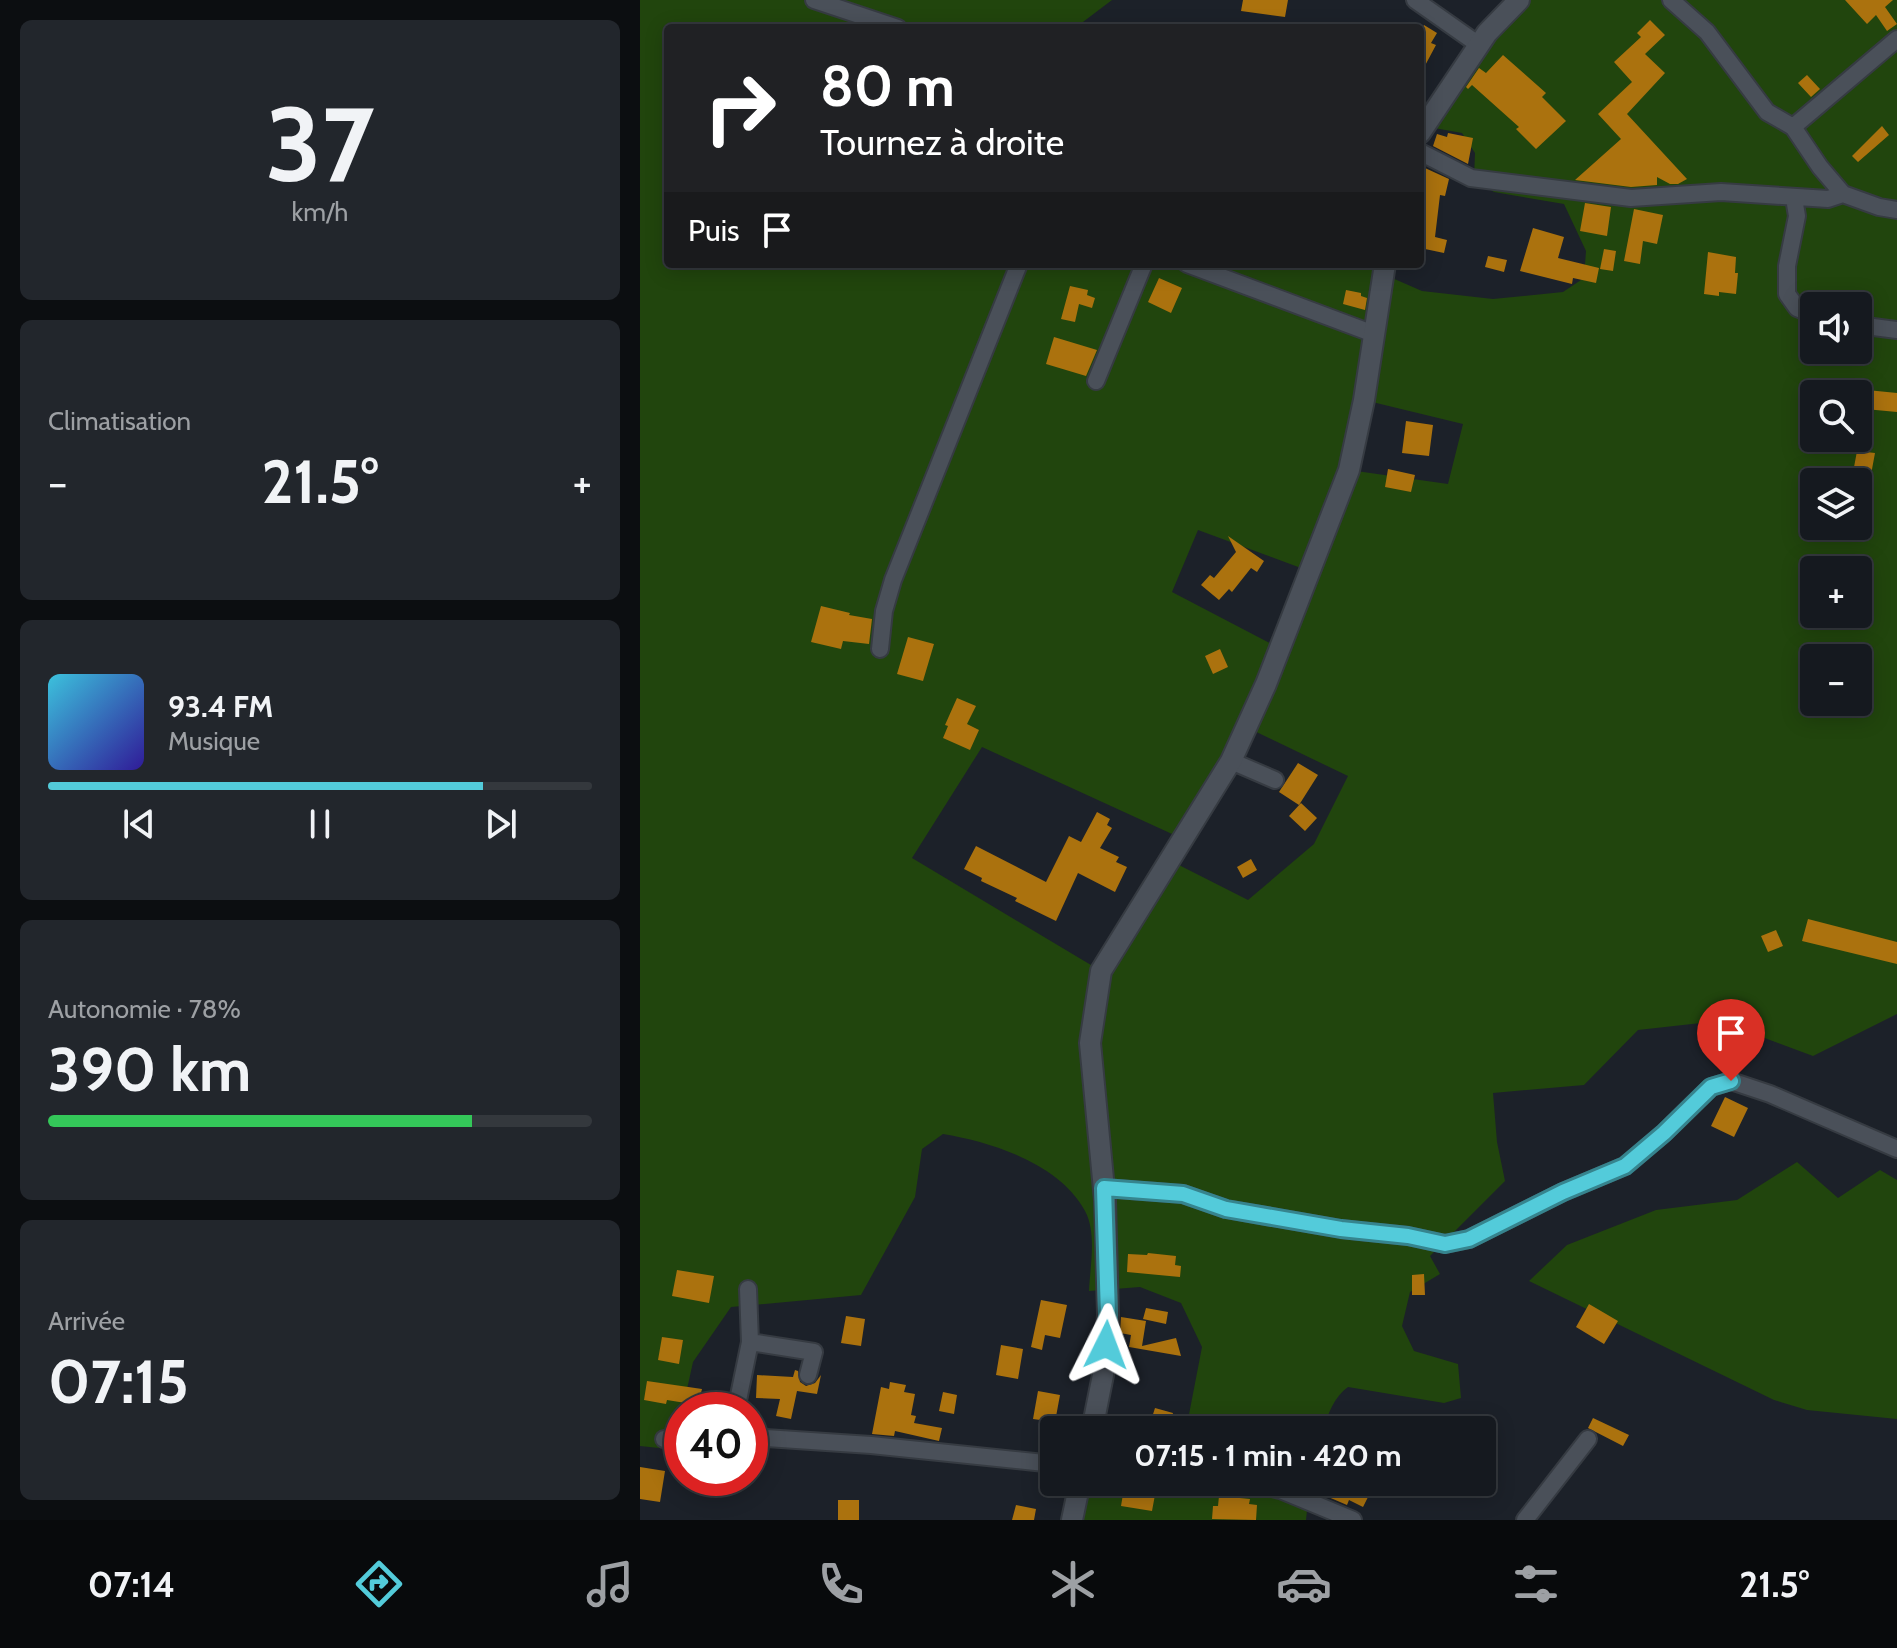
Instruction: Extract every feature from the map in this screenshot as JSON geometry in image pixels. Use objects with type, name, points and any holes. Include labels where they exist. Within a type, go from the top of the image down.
[{"type":"street","points":[[814,0],[886,24]]},
{"type":"street","points":[[1415,0],[1479,45]]},
{"type":"street","points":[[1424,127],[1479,45],[1519,0]]},
{"type":"street","points":[[1671,0],[1707,32],[1767,112],[1793,127],[1843,194],[1897,210]]},
{"type":"street","points":[[1793,127],[1897,39]]},
{"type":"street","points":[[1424,154],[1471,178],[1631,198],[1721,192],[1828,199],[1843,194]]},
{"type":"street","points":[[1794,198],[1797,216],[1787,266],[1787,294],[1800,309]]},
{"type":"street","points":[[880,649],[884,611],[893,580],[1017,268]]},
{"type":"street","points":[[1096,381],[1142,268]]},
{"type":"street","points":[[1198,268],[1374,334]]},
{"type":"street","points":[[1095,1416],[1103,1375],[1108,1315],[1104,1188],[1090,1043],[1101,971],[1231,761],[1266,684],[1349,470],[1384,268]]},
{"type":"street","points":[[1872,327],[1897,330]]},
{"type":"street","points":[[1231,761],[1275,780]]},
{"type":"street","points":[[1104,1188],[1183,1194],[1226,1209],[1445,1244],[1469,1239],[1563,1192],[1625,1166],[1711,1087],[1731,1081],[1770,1094],[1897,1149]]},
{"type":"street","points":[[740,1392],[750,1342],[748,1289]]},
{"type":"street","points":[[750,1342],[814,1352],[808,1375]]},
{"type":"street","points":[[768,1438],[871,1445],[1040,1463]]},
{"type":"street","points":[[1525,1520],[1588,1439]]},
{"type":"street","points":[[1072,1520],[1077,1496]]},
{"type":"street","points":[[1295,1496],[1353,1520]]},
{"type":"green space","points":[[640,0],[1112,0],[1080,24],[664,24],[664,268],[1369,268],[1422,291],[1493,299],[1563,292],[1584,278],[1586,251],[1564,204],[1494,192],[1474,179],[1475,153],[1462,133],[1424,126],[1521,0],[1897,0],[1897,1014],[1813,1056],[1719,1021],[1638,1030],[1584,1085],[1493,1093],[1497,1142],[1505,1181],[1430,1256],[1440,1274],[1410,1292],[1402,1326],[1414,1351],[1458,1364],[1461,1398],[1444,1403],[1348,1387],[1335,1401],[1328,1416],[1189,1416],[1202,1347],[1181,1303],[1140,1287],[1089,1291],[1091,1229],[1085,1211],[1074,1195],[1059,1180],[1023,1158],[1003,1149],[943,1134],[922,1149],[915,1197],[861,1295],[731,1307],[693,1362],[686,1392],[664,1392],[664,1446],[640,1446]],"holes":[[[1364,400],[1463,424],[1448,484],[1349,470]],[[1198,530],[1309,571],[1279,648],[1172,592]],[[1246,727],[1348,776],[1314,844],[1248,900],[1171,861],[1101,971],[912,858],[982,747],[1183,839]]]},
{"type":"green space","points":[[1797,1162],[1838,1198],[1880,1170],[1897,1180],[1897,1419],[1807,1410],[1774,1400],[1529,1281],[1567,1245],[1656,1210],[1737,1200]]},
{"type":"green space","points":[[1080,1496],[1309,1496],[1306,1520],[1074,1520]]},
{"type":"building","points":[[1243,0],[1288,0],[1285,17],[1241,11]]},
{"type":"building","points":[[1845,0],[1893,0],[1885,7],[1897,24],[1887,31],[1876,15],[1867,24]]},
{"type":"building","points":[[1650,20],[1665,35],[1645,54],[1665,73],[1627,114],[1687,179],[1670,184],[1657,177],[1657,185],[1631,187],[1575,180],[1621,139],[1598,114],[1632,82],[1614,62],[1641,37],[1637,33]]},
{"type":"building","points":[[1424,25],[1437,33],[1431,43],[1436,45],[1424,68]]},
{"type":"building","points":[[1503,55],[1546,93],[1542,97],[1566,121],[1536,149],[1516,129],[1519,127],[1472,85],[1468,89],[1466,87],[1479,68],[1486,73]]},
{"type":"building","points":[[1807,75],[1820,89],[1811,97],[1798,83]]},
{"type":"building","points":[[1882,126],[1889,135],[1858,162],[1852,156]]},
{"type":"building","points":[[1448,133],[1473,138],[1468,164],[1433,146],[1437,134],[1447,137]]},
{"type":"building","points":[[1425,168],[1449,179],[1445,196],[1440,195],[1435,237],[1447,240],[1444,253],[1425,249]]},
{"type":"building","points":[[1585,203],[1611,207],[1607,236],[1580,231]]},
{"type":"building","points":[[1634,209],[1663,215],[1657,244],[1643,241],[1640,264],[1624,261]]},
{"type":"building","points":[[1533,228],[1564,237],[1558,258],[1599,268],[1596,283],[1573,278],[1572,284],[1520,271]]},
{"type":"building","points":[[1604,249],[1616,251],[1613,271],[1600,269]]},
{"type":"building","points":[[1708,252],[1736,257],[1736,294],[1704,294]]},
{"type":"building","points":[[1488,256],[1507,260],[1504,272],[1485,267]]},
{"type":"building","points":[[1159,278],[1182,288],[1171,313],[1148,302]]},
{"type":"building","points":[[1070,286],[1088,290],[1087,295],[1095,298],[1092,308],[1079,304],[1075,322],[1061,319]]},
{"type":"building","points":[[1346,290],[1361,293],[1367,298],[1365,310],[1343,304]]},
{"type":"building","points":[[1054,337],[1097,350],[1086,376],[1046,364]]},
{"type":"building","points":[[1872,390],[1897,393],[1897,412],[1872,410]]},
{"type":"building","points":[[1406,421],[1433,425],[1429,456],[1402,453]]},
{"type":"building","points":[[1857,452],[1875,453],[1872,469],[1854,468]]},
{"type":"building","points":[[1388,469],[1415,475],[1411,492],[1385,487]]},
{"type":"building","points":[[1228,536],[1264,561],[1257,572],[1251,568],[1232,592],[1229,589],[1219,600],[1201,585],[1210,575],[1214,578],[1236,552]]},
{"type":"building","points":[[821,606],[872,619],[869,644],[843,641],[841,649],[811,642]]},
{"type":"building","points":[[908,637],[934,644],[923,681],[897,674]]},
{"type":"building","points":[[1220,649],[1228,667],[1213,674],[1205,656]]},
{"type":"building","points":[[957,698],[976,706],[967,724],[979,730],[970,750],[943,738],[948,726],[945,725]]},
{"type":"building","points":[[1298,763],[1318,775],[1299,805],[1279,792]]},
{"type":"building","points":[[1301,803],[1317,818],[1305,831],[1289,816]]},
{"type":"building","points":[[1097,812],[1110,819],[1107,825],[1112,828],[1100,848],[1119,857],[1116,862],[1127,867],[1115,892],[1078,873],[1056,921],[1015,901],[1017,898],[964,869],[976,846],[1046,882],[1069,836],[1081,842]]},
{"type":"building","points":[[1251,859],[1257,870],[1243,878],[1237,867]]},
{"type":"building","points":[[1808,919],[1897,942],[1897,964],[1802,941]]},
{"type":"building","points":[[1776,930],[1783,946],[1768,952],[1761,936]]},
{"type":"building","points":[[1725,1097],[1748,1108],[1734,1137],[1711,1126]]},
{"type":"building","points":[[1128,1254],[1176,1256],[1175,1265],[1181,1266],[1180,1277],[1127,1272]]},
{"type":"building","points":[[677,1270],[714,1276],[709,1303],[672,1296]]},
{"type":"building","points":[[1424,1274],[1425,1295],[1412,1295],[1412,1275]]},
{"type":"building","points":[[1041,1300],[1067,1305],[1060,1338],[1045,1335],[1042,1350],[1031,1347]]},
{"type":"building","points":[[1589,1304],[1618,1321],[1604,1344],[1576,1327]]},
{"type":"building","points":[[1146,1308],[1168,1312],[1166,1324],[1143,1319]]},
{"type":"building","points":[[846,1316],[865,1319],[861,1346],[841,1343]]},
{"type":"building","points":[[1121,1317],[1146,1321],[1142,1346],[1176,1338],[1181,1356],[1129,1347],[1131,1335],[1120,1333]]},
{"type":"building","points":[[662,1337],[683,1340],[679,1364],[658,1360]]},
{"type":"building","points":[[1001,1345],[1023,1349],[1018,1379],[996,1375]]},
{"type":"building","points":[[795,1370],[798,1371],[800,1382],[806,1386],[815,1383],[821,1375],[817,1394],[797,1391],[791,1419],[776,1416],[780,1399],[768,1398],[768,1392],[756,1392],[757,1375],[793,1377]]},
{"type":"building","points":[[647,1381],[702,1389],[701,1392],[664,1392],[664,1404],[644,1400]]},
{"type":"building","points":[[890,1382],[906,1385],[904,1392],[915,1394],[911,1415],[916,1416],[914,1423],[942,1428],[939,1441],[895,1431],[894,1436],[872,1434],[881,1387],[889,1389]]},
{"type":"building","points":[[1038,1391],[1060,1395],[1056,1416],[1033,1419]]},
{"type":"building","points":[[943,1392],[957,1395],[954,1414],[939,1411]]},
{"type":"building","points":[[1155,1408],[1173,1413],[1172,1416],[1152,1416]]},
{"type":"building","points":[[1593,1418],[1629,1435],[1623,1446],[1588,1428]]},
{"type":"building","points":[[640,1467],[664,1471],[660,1502],[640,1499]]},
{"type":"building","points":[[1123,1496],[1155,1496],[1152,1511],[1121,1506]]},
{"type":"building","points":[[1219,1496],[1250,1499],[1249,1504],[1257,1505],[1256,1520],[1212,1519],[1213,1506],[1218,1506]]},
{"type":"building","points":[[1326,1496],[1368,1497],[1363,1507],[1349,1500],[1347,1505]]},
{"type":"building","points":[[838,1500],[859,1500],[859,1520],[838,1520]]},
{"type":"building","points":[[1016,1505],[1036,1509],[1034,1520],[1012,1520]]},
{"type":"route","points":[[1106,1345],[1104,1188],[1183,1194],[1226,1209],[1445,1244],[1469,1239],[1563,1192],[1625,1166],[1711,1087],[1731,1081]]}]
